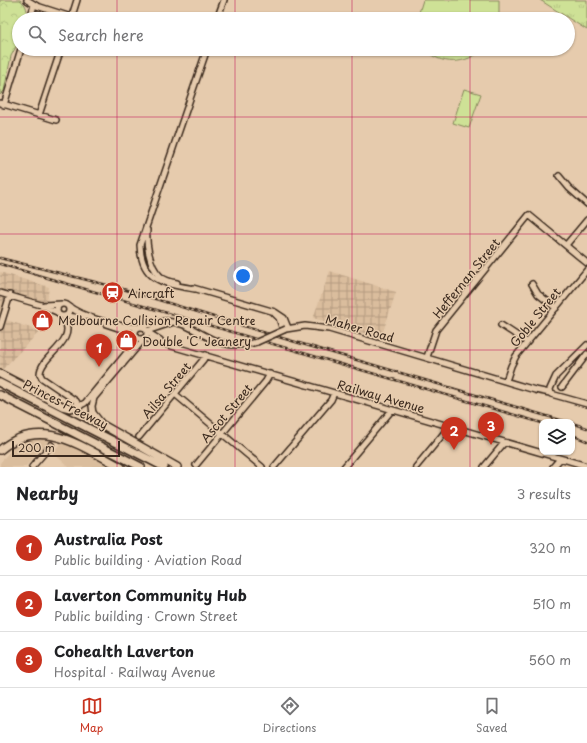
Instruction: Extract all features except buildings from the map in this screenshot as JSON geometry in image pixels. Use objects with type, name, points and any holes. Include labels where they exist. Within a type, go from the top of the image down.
[{"type":"highway","points":[[0,374],[62,406],[70,408],[79,406]]},
{"type":"highway","name":"Princes Freeway","points":[[0,383],[164,467]]},
{"type":"highway","name":"Princes Freeway","points":[[0,395],[141,467]]},
{"type":"highway","points":[[93,414],[101,424],[176,467]]},
{"type":"highway","points":[[0,450],[22,437],[46,434],[70,440],[121,467]]},
{"type":"street","points":[[27,0],[34,5],[54,12]]},
{"type":"street","points":[[73,12],[77,0]]},
{"type":"street","points":[[220,12],[224,0]]},
{"type":"street","points":[[32,12],[34,5]]},
{"type":"street","points":[[19,56],[2,104],[56,120]]},
{"type":"street","points":[[39,115],[59,56]]},
{"type":"street","points":[[195,289],[159,282],[143,262],[140,245],[205,56]]},
{"type":"street","points":[[559,176],[587,204]]},
{"type":"street","name":"Heffernan Street","points":[[427,357],[436,330],[530,215],[566,245]]},
{"type":"street","points":[[587,220],[566,245],[587,263]]},
{"type":"street","points":[[148,225],[147,243],[156,271],[161,277],[195,289],[268,310],[281,316],[285,329]]},
{"type":"street","points":[[143,262],[152,259]]},
{"type":"street","name":"Goble Street","points":[[506,380],[511,366],[527,342],[587,270]]},
{"type":"street","points":[[532,284],[538,294],[556,308]]},
{"type":"street","points":[[0,292],[40,305],[57,312],[61,316],[78,316],[131,332],[139,339],[144,338]]},
{"type":"street","points":[[0,327],[10,295]]},
{"type":"street","points":[[40,305],[65,305],[84,315],[128,327],[145,328],[147,332]]},
{"type":"street","points":[[57,312],[58,308],[65,305]]},
{"type":"street","points":[[65,305],[69,311],[65,317],[66,329],[63,341],[40,370],[42,378],[76,401],[79,406],[99,389],[144,338],[147,332],[174,323]]},
{"type":"street","name":"Maher Road","points":[[139,327],[163,322],[174,323],[185,326],[206,338],[224,344],[240,345],[257,342],[285,329],[305,326],[323,327],[506,380],[535,390],[551,388],[556,384],[562,388]]},
{"type":"street","points":[[501,325],[527,342]]},
{"type":"street","points":[[122,362],[134,344],[136,331],[139,327]]},
{"type":"street","name":"Railway Avenue","points":[[147,332],[170,345]]},
{"type":"street","name":"Railway Avenue","points":[[144,338],[587,466]]},
{"type":"street","points":[[587,345],[556,376],[551,388],[554,396],[558,396],[573,402],[587,404]]},
{"type":"street","points":[[558,396],[562,388],[587,354]]},
{"type":"street","name":"Ailsa Street","points":[[139,437],[206,355]]},
{"type":"street","name":"Ascot Street","points":[[196,465],[266,381],[270,374]]},
{"type":"street","points":[[562,388],[569,396],[587,404]]},
{"type":"street","points":[[93,414],[92,402],[99,389]]},
{"type":"street","points":[[274,467],[334,393]]},
{"type":"street","points":[[175,394],[262,467]]},
{"type":"street","points":[[344,467],[392,410]]},
{"type":"street","points":[[416,467],[449,427]]},
{"type":"street","points":[[484,467],[504,443]]},
{"type":"street","points":[[32,467],[51,445]]},
{"type":"street","points":[[554,467],[560,459]]},
{"type":"shaded area","points":[[330,271],[396,292],[381,338],[313,318]]},
{"type":"shaded area","points":[[0,272],[49,287],[46,309],[12,299],[6,320],[40,331],[3,369],[0,368]]},
{"type":"shaded area","points":[[40,438],[49,440],[25,467],[0,467],[0,463],[15,445]]},
{"type":"shaded area","points":[[61,443],[68,443],[109,464],[106,467],[69,467],[52,452]]},
{"type":"green space","points":[[0,0],[20,0],[26,6],[27,12],[12,12],[12,54],[4,91],[0,95]]},
{"type":"green space","points":[[423,0],[499,0],[499,12],[419,12]]},
{"type":"green space","points":[[540,0],[587,0],[587,30],[575,22],[575,12],[559,12]]},
{"type":"green space","points":[[433,56],[472,56],[461,61],[446,61]]},
{"type":"green space","points":[[464,89],[481,94],[469,128],[453,123]]},
{"type":"railway","points":[[0,258],[123,289],[282,338],[557,419]]},
{"type":"railway","points":[[0,264],[539,422]]},
{"type":"railway","points":[[575,424],[587,428]]},
{"type":"railway","points":[[575,436],[587,441]]},
{"type":"place","name":"Aircraft","points":[[113,293]]},
{"type":"place","name":"Melbourne Collision Repair Centre","points":[[42,320]]},
{"type":"place","name":"Double 'C' Jeanery","points":[[126,341]]},
{"type":"place","name":"Australia Post","points":[[99,367]]},
{"type":"place","name":"Cohealth Laverton","points":[[491,445]]},
{"type":"place","name":"Laverton Community Hub","points":[[454,450]]}]
